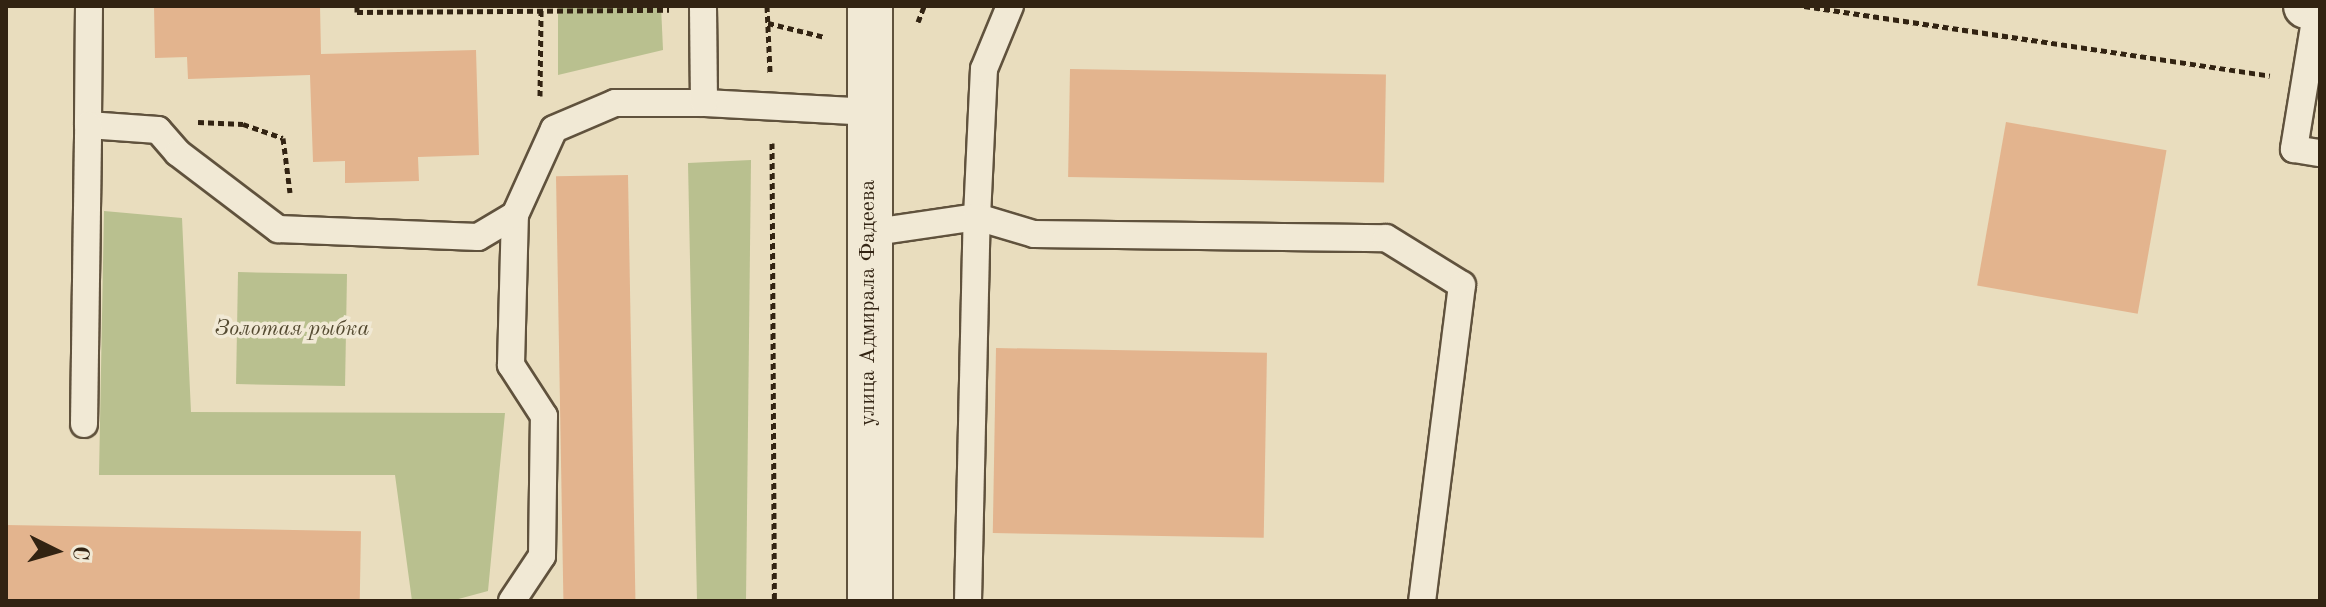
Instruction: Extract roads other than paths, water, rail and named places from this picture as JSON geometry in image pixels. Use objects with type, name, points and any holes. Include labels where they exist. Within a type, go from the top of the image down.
[{"type":"main road","name":"улица Адмирала Фадеева","points":[[870,6],[870,601]]},
{"type":"lane","points":[[84,424],[89,6]]},
{"type":"lane","points":[[968,601],[977,217],[984,69],[1010,6]]},
{"type":"lane","points":[[2314,7],[2294,149],[2320,153]]},
{"type":"lane","points":[[692,8],[704,103]]},
{"type":"lane","points":[[512,601],[542,556],[544,416],[511,365],[515,215],[554,129],[615,103],[704,103],[868,112]]},
{"type":"lane","points":[[88,125],[158,130],[178,153],[278,229],[478,237],[515,215]]},
{"type":"lane","points":[[868,233],[977,217],[1034,234],[1386,238],[1462,285],[1422,601]]},
{"type":"park label","name":"Золотая рыбка","points":[[292,330]]}]
